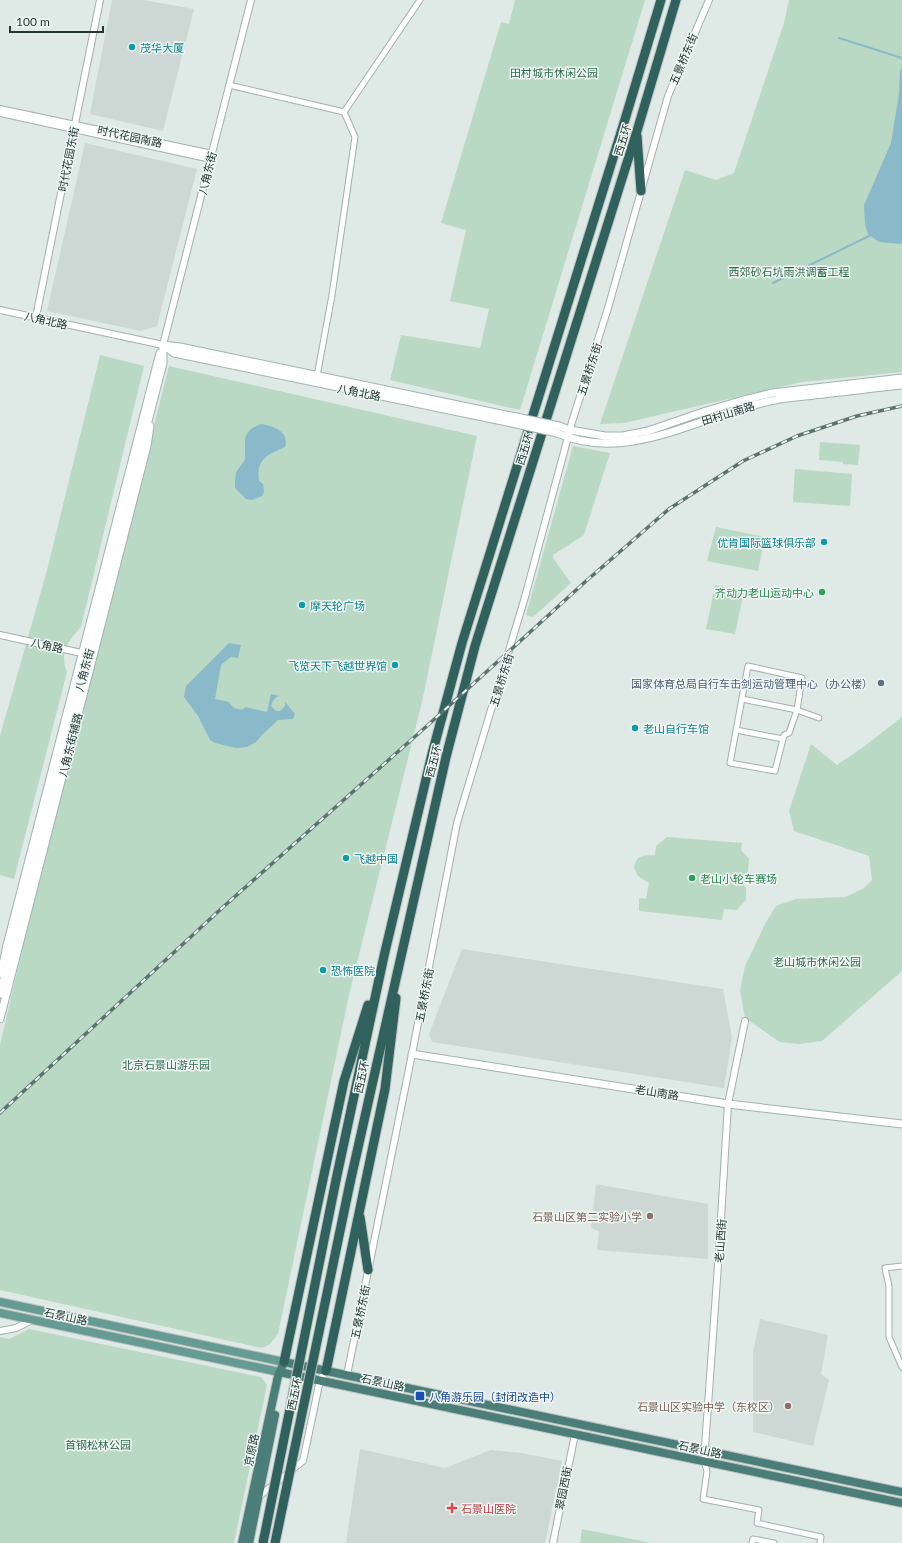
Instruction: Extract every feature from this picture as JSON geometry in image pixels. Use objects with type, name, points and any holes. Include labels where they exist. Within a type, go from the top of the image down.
[{"type":"highway","name":"西五环","points":[[263,1543],[336,1180],[384,956],[432,754],[462,643],[621,134],[659,0]]},
{"type":"highway","name":"西五环","points":[[275,1543],[350,1184],[446,757],[475,646],[637,131],[676,0]]},
{"type":"highway","points":[[666,31],[680,0]]},
{"type":"highway","points":[[637,131],[641,191]]},
{"type":"highway","points":[[326,1371],[385,1089],[404,939]]},
{"type":"highway","points":[[284,1362],[344,1080],[384,956]]},
{"type":"highway","points":[[359,1210],[368,1270]]},
{"type":"highway","name":"石景山路","points":[[284,1362],[902,1492]]},
{"type":"highway","name":"京原路","points":[[242,1543],[284,1362]]},
{"type":"highway","name":"石景山路","points":[[281,1372],[902,1503]]},
{"type":"highway","name":"京原路","points":[[249,1543],[281,1372]]},
{"type":"main road","name":"八角北路","points":[[163,345],[180,347],[317,376],[514,420]]},
{"type":"main road","name":"八角北路","points":[[163,345],[174,353],[558,429]]},
{"type":"main road","name":"八角东街","points":[[0,994],[9,950],[88,654],[163,363],[163,345]]},
{"type":"main road","name":"八角东街","points":[[88,654],[163,345]]},
{"type":"main road","name":"田村山南路","points":[[558,429],[605,436],[623,436],[648,431],[706,411],[772,393],[902,378]]},
{"type":"main road","name":"田村山南路","points":[[558,429],[569,438],[603,443],[623,443],[642,440],[667,433],[726,412],[776,399],[902,385]]},
{"type":"main road","points":[[0,1018],[9,950]]},
{"type":"main road","name":"老山南路","points":[[412,1054],[728,1104],[902,1124]]},
{"type":"main road","name":"石景山路","points":[[0,1302],[284,1362]]},
{"type":"main road","name":"石景山路","points":[[0,1313],[281,1372]]},
{"type":"street","name":"时代花园东街","points":[[36,318],[100,0]]},
{"type":"street","name":"八角东街","points":[[163,345],[251,0]]},
{"type":"street","points":[[344,112],[420,0]]},
{"type":"street","name":"五景桥东街","points":[[346,1375],[412,1054],[457,823],[525,597],[570,430],[608,308],[668,96],[709,0]]},
{"type":"street","points":[[229,85],[344,112]]},
{"type":"street","name":"时代花园南路","points":[[0,109],[212,156]]},
{"type":"street","points":[[317,376],[332,295],[355,137],[344,112]]},
{"type":"street","name":"时代花园南路","points":[[0,114],[75,126]]},
{"type":"street","name":"八角北路","points":[[0,310],[163,345]]},
{"type":"street","name":"八角路","points":[[0,635],[88,654]]},
{"type":"street","points":[[748,666],[802,678],[797,710],[788,733],[784,735],[775,771],[730,763],[748,666]]},
{"type":"street","points":[[742,699],[797,710],[819,718]]},
{"type":"street","points":[[736,730],[783,739]]},
{"type":"street","name":"八角东街","points":[[0,974],[9,950]]},
{"type":"street","name":"老山西街","points":[[704,1461],[706,1450],[728,1104],[745,1021]]},
{"type":"street","points":[[902,1266],[885,1268],[889,1286],[889,1337],[902,1367]]},
{"type":"street","points":[[0,1331],[16,1328],[32,1320]]},
{"type":"street","points":[[258,1497],[304,1461],[320,1380],[326,1371]]},
{"type":"street","name":"翠园西街","points":[[552,1543],[574,1434]]},
{"type":"street","points":[[704,1461],[707,1471],[704,1499],[759,1510],[757,1523],[821,1537],[820,1543]]},
{"type":"street","points":[[752,1543],[753,1539],[774,1543]]},
{"type":"shaded area","points":[[112,0],[143,0],[194,9],[163,131],[90,114]]},
{"type":"shaded area","points":[[85,143],[197,169],[157,326],[141,331],[47,311]]},
{"type":"shaded area","points":[[462,949],[723,989],[732,1037],[724,1088],[432,1042],[429,1034]]},
{"type":"shaded area","name":"石景山区第二实验小学","points":[[596,1184],[708,1204],[708,1259],[597,1250],[599,1231],[591,1228]]},
{"type":"shaded area","name":"石景山区实验中学（东校区）","points":[[760,1319],[828,1335],[821,1374],[829,1380],[813,1446],[753,1432],[753,1352]]},
{"type":"shaded area","name":"石景山医院","points":[[360,1449],[445,1468],[491,1450],[522,1453],[562,1461],[545,1543],[346,1543]]},
{"type":"green space","name":"田村城市休闲公园","points":[[515,0],[645,0],[520,410],[390,380],[401,335],[480,348],[489,309],[450,301],[466,230],[441,223],[501,22],[509,24]]},
{"type":"green space","name":"西郊砂石坑雨洪调蓄工程","points":[[789,0],[902,0],[902,372],[802,382],[624,423],[600,424],[685,170],[716,180],[734,173],[784,23]]},
{"type":"green space","points":[[100,355],[144,366],[81,627],[72,637],[64,653],[67,672],[14,879],[0,875],[0,736],[47,570]]},
{"type":"green space","name":"北京石景山游乐园","points":[[169,366],[477,436],[422,702],[349,995],[278,1334],[270,1344],[262,1348],[0,1290],[0,1045],[38,882]]},
{"type":"green space","points":[[820,442],[860,445],[858,465],[819,460]]},
{"type":"green space","points":[[573,446],[610,453],[584,535],[553,555],[553,558],[571,583],[533,617],[526,615]]},
{"type":"green space","points":[[795,469],[852,474],[850,506],[793,502]]},
{"type":"green space","points":[[716,527],[765,537],[758,571],[707,561]]},
{"type":"green space","points":[[715,585],[744,591],[735,634],[706,629]]},
{"type":"green space","name":"老山城市休闲公园","points":[[902,717],[902,971],[822,1041],[799,1044],[780,1042],[745,1018],[740,990],[745,966],[766,922],[776,906],[796,899],[846,897],[864,888],[872,880],[869,856],[794,831],[789,811],[811,744],[837,765]]},
{"type":"green space","name":"老山小轮车赛场","points":[[667,837],[742,843],[741,850],[749,859],[748,873],[743,875],[742,883],[746,888],[746,900],[737,910],[724,909],[722,920],[639,911],[639,898],[646,899],[649,883],[638,876],[634,868],[635,863],[641,857],[655,855],[656,846]]},
{"type":"green space","name":"首钢松林公园","points":[[29,1329],[261,1377],[267,1385],[234,1543],[0,1543],[0,1337],[9,1339]]},
{"type":"green space","points":[[582,1529],[652,1543],[580,1543]]},
{"type":"water","points":[[902,65],[902,244],[879,242],[868,234],[865,225],[864,205],[891,143]]},
{"type":"water","points":[[261,424],[276,428],[283,434],[286,442],[285,447],[268,455],[261,463],[259,468],[259,481],[263,484],[264,492],[262,496],[252,500],[246,499],[235,488],[236,472],[245,460],[245,438],[248,432],[252,428]]},
{"type":"water","points":[[229,643],[241,645],[238,658],[231,657],[221,665],[215,699],[229,702],[237,709],[243,709],[246,707],[267,712],[271,694],[279,696],[274,700],[271,706],[276,711],[280,711],[285,706],[285,702],[295,714],[293,719],[278,720],[256,742],[247,747],[236,748],[215,743],[210,740],[198,716],[184,697],[186,686]]},
{"type":"waterway","points":[[839,38],[902,58]]},
{"type":"waterway","points":[[773,283],[871,235]]},
{"type":"railway","points":[[0,1113],[222,908],[428,725],[585,582],[669,509],[743,461],[797,436],[857,416],[902,406]]},
{"type":"place","name":"茂华大厦","points":[[132,47]]},
{"type":"place","name":"优肯国际篮球俱乐部","points":[[824,542]]},
{"type":"place","name":"齐动力老山运动中心","points":[[822,592]]},
{"type":"place","name":"摩天轮广场","points":[[302,605]]},
{"type":"place","name":"飞览天下飞越世界馆","points":[[395,665]]},
{"type":"place","name":"国家体育总局自行车击剑运动管理中心（办公楼）","points":[[881,683]]},
{"type":"place","name":"老山自行车馆","points":[[635,728]]},
{"type":"place","name":"飞越中国","points":[[346,858]]},
{"type":"place","name":"老山小轮车赛场","points":[[692,878]]},
{"type":"place","name":"恐怖医院","points":[[323,970]]},
{"type":"place","name":"石景山区第二实验小学","points":[[650,1216]]},
{"type":"place","name":"八角游乐园（封闭改造中）","points":[[420,1396]]},
{"type":"place","name":"石景山区实验中学（东校区）","points":[[788,1406]]},
{"type":"place","name":"石景山医院","points":[[452,1508]]}]
